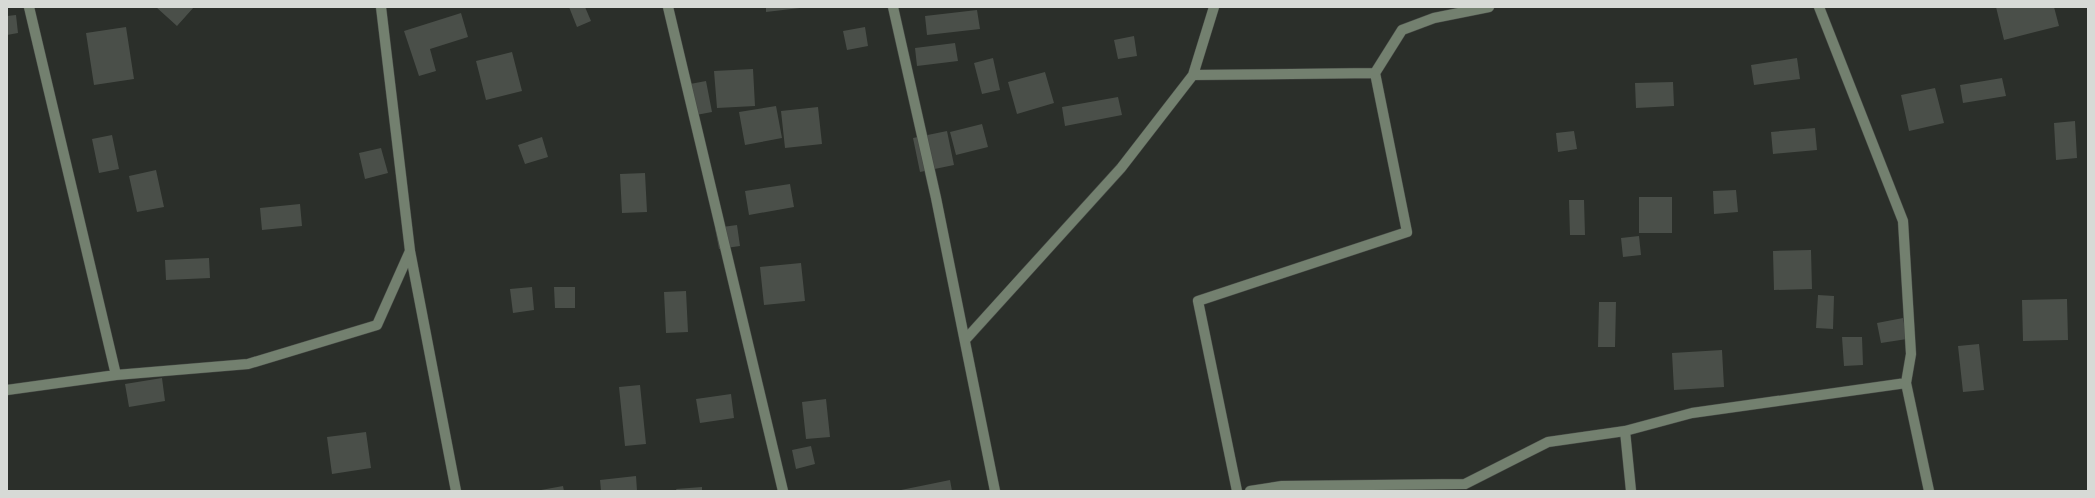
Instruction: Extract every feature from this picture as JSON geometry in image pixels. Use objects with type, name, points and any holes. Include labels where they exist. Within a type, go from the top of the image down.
[{"type":"street","points":[[29,7],[116,375]]},
{"type":"street","points":[[381,7],[410,251],[456,491]]},
{"type":"street","points":[[668,7],[783,491]]},
{"type":"street","points":[[893,7],[936,198],[995,491]]},
{"type":"street","points":[[964,340],[1121,168],[1193,76],[1214,7]]},
{"type":"street","points":[[1237,491],[1198,301],[1406,232],[1375,73],[1402,30],[1434,18],[1489,7]]},
{"type":"street","points":[[1819,7],[1903,221],[1911,354],[1906,383],[1929,491]]},
{"type":"street","points":[[1193,76],[1375,73]]},
{"type":"street","points":[[7,390],[116,375],[248,364],[377,325],[410,251]]},
{"type":"street","points":[[1250,491],[1282,488],[1465,484],[1548,442],[1626,431],[1692,412],[1906,383]]},
{"type":"street","points":[[1626,431],[1631,491]]},
{"type":"building","points":[[156,7],[194,7],[177,26]]},
{"type":"building","points":[[569,7],[585,7],[591,21],[577,27]]},
{"type":"building","points":[[766,7],[800,7],[800,8],[766,12]]},
{"type":"building","points":[[1996,7],[2054,7],[2059,26],[2004,40]]},
{"type":"building","points":[[977,10],[980,29],[927,35],[925,16]]},
{"type":"building","points":[[461,13],[468,37],[430,49],[436,71],[419,76],[404,31]]},
{"type":"building","points":[[16,15],[18,33],[7,35],[7,16]]},
{"type":"building","points":[[126,27],[134,79],[94,85],[86,33]]},
{"type":"building","points":[[865,27],[868,46],[847,50],[843,31]]},
{"type":"building","points":[[1134,36],[1137,56],[1118,59],[1114,40]]},
{"type":"building","points":[[955,43],[958,61],[917,66],[915,48]]},
{"type":"building","points":[[512,52],[522,91],[486,100],[476,61]]},
{"type":"building","points":[[993,58],[1000,90],[982,94],[974,63]]},
{"type":"building","points":[[1797,58],[1800,79],[1754,85],[1751,65]]},
{"type":"building","points":[[753,69],[755,106],[717,108],[714,71]]},
{"type":"building","points":[[1045,72],[1054,103],[1017,114],[1008,82]]},
{"type":"building","points":[[2002,78],[2006,96],[1963,103],[1960,85]]},
{"type":"building","points":[[706,81],[712,112],[696,115],[690,84]]},
{"type":"building","points":[[1673,82],[1674,106],[1636,108],[1635,83]]},
{"type":"building","points":[[1935,88],[1944,123],[1909,131],[1901,95]]},
{"type":"building","points":[[1118,97],[1122,115],[1065,126],[1062,107]]},
{"type":"building","points":[[776,106],[782,138],[745,145],[739,112]]},
{"type":"building","points":[[818,107],[822,144],[785,148],[781,111]]},
{"type":"building","points":[[2075,121],[2077,158],[2056,160],[2054,123]]},
{"type":"building","points":[[982,124],[988,147],[956,155],[950,132]]},
{"type":"building","points":[[1815,128],[1817,150],[1773,154],[1771,132]]},
{"type":"building","points":[[947,131],[954,165],[920,172],[913,138]]},
{"type":"building","points":[[1574,131],[1577,149],[1558,152],[1556,133]]},
{"type":"building","points":[[112,135],[119,169],[99,173],[92,139]]},
{"type":"building","points":[[542,137],[548,157],[525,164],[518,145]]},
{"type":"building","points":[[381,148],[388,173],[365,179],[359,153]]},
{"type":"building","points":[[156,170],[164,207],[137,212],[129,176]]},
{"type":"building","points":[[645,173],[647,212],[622,213],[620,174]]},
{"type":"building","points":[[790,184],[794,207],[749,215],[745,191]]},
{"type":"building","points":[[1736,190],[1738,212],[1714,214],[1713,191]]},
{"type":"building","points":[[1639,197],[1672,197],[1672,233],[1639,233]]},
{"type":"building","points":[[1569,200],[1584,200],[1585,235],[1570,235]]},
{"type":"building","points":[[300,204],[302,226],[262,230],[260,208]]},
{"type":"building","points":[[737,225],[740,246],[719,249],[715,228]]},
{"type":"building","points":[[1639,236],[1641,255],[1623,257],[1621,238]]},
{"type":"building","points":[[1811,250],[1812,289],[1774,290],[1773,251]]},
{"type":"building","points":[[209,258],[210,278],[166,280],[165,260]]},
{"type":"building","points":[[801,263],[805,301],[764,305],[760,267]]},
{"type":"building","points":[[532,287],[534,310],[513,313],[510,289]]},
{"type":"building","points":[[554,287],[575,287],[575,308],[555,308]]},
{"type":"building","points":[[686,291],[688,332],[666,333],[664,292]]},
{"type":"building","points":[[1818,295],[1834,296],[1833,329],[1816,328]]},
{"type":"building","points":[[2067,299],[2068,340],[2023,341],[2022,300]]},
{"type":"building","points":[[1599,302],[1616,302],[1615,347],[1598,347]]},
{"type":"building","points":[[1903,318],[1907,339],[1881,343],[1877,323]]},
{"type":"building","points":[[1842,337],[1862,337],[1863,365],[1844,366]]},
{"type":"building","points":[[1979,344],[1984,390],[1963,392],[1958,346]]},
{"type":"building","points":[[1722,350],[1724,387],[1674,390],[1672,353]]},
{"type":"building","points":[[162,378],[165,401],[129,407],[125,384]]},
{"type":"building","points":[[640,385],[646,444],[625,446],[619,387]]},
{"type":"building","points":[[731,394],[734,418],[700,423],[696,399]]},
{"type":"building","points":[[826,399],[830,437],[806,439],[802,402]]},
{"type":"building","points":[[366,432],[371,468],[332,474],[327,437]]},
{"type":"building","points":[[811,446],[815,464],[796,469],[792,450]]},
{"type":"building","points":[[636,476],[637,491],[601,491],[600,480]]},
{"type":"building","points":[[950,480],[952,491],[901,491],[901,490]]},
{"type":"building","points":[[563,486],[564,491],[541,490]]},
{"type":"building","points":[[702,487],[702,491],[677,491],[676,489]]}]
